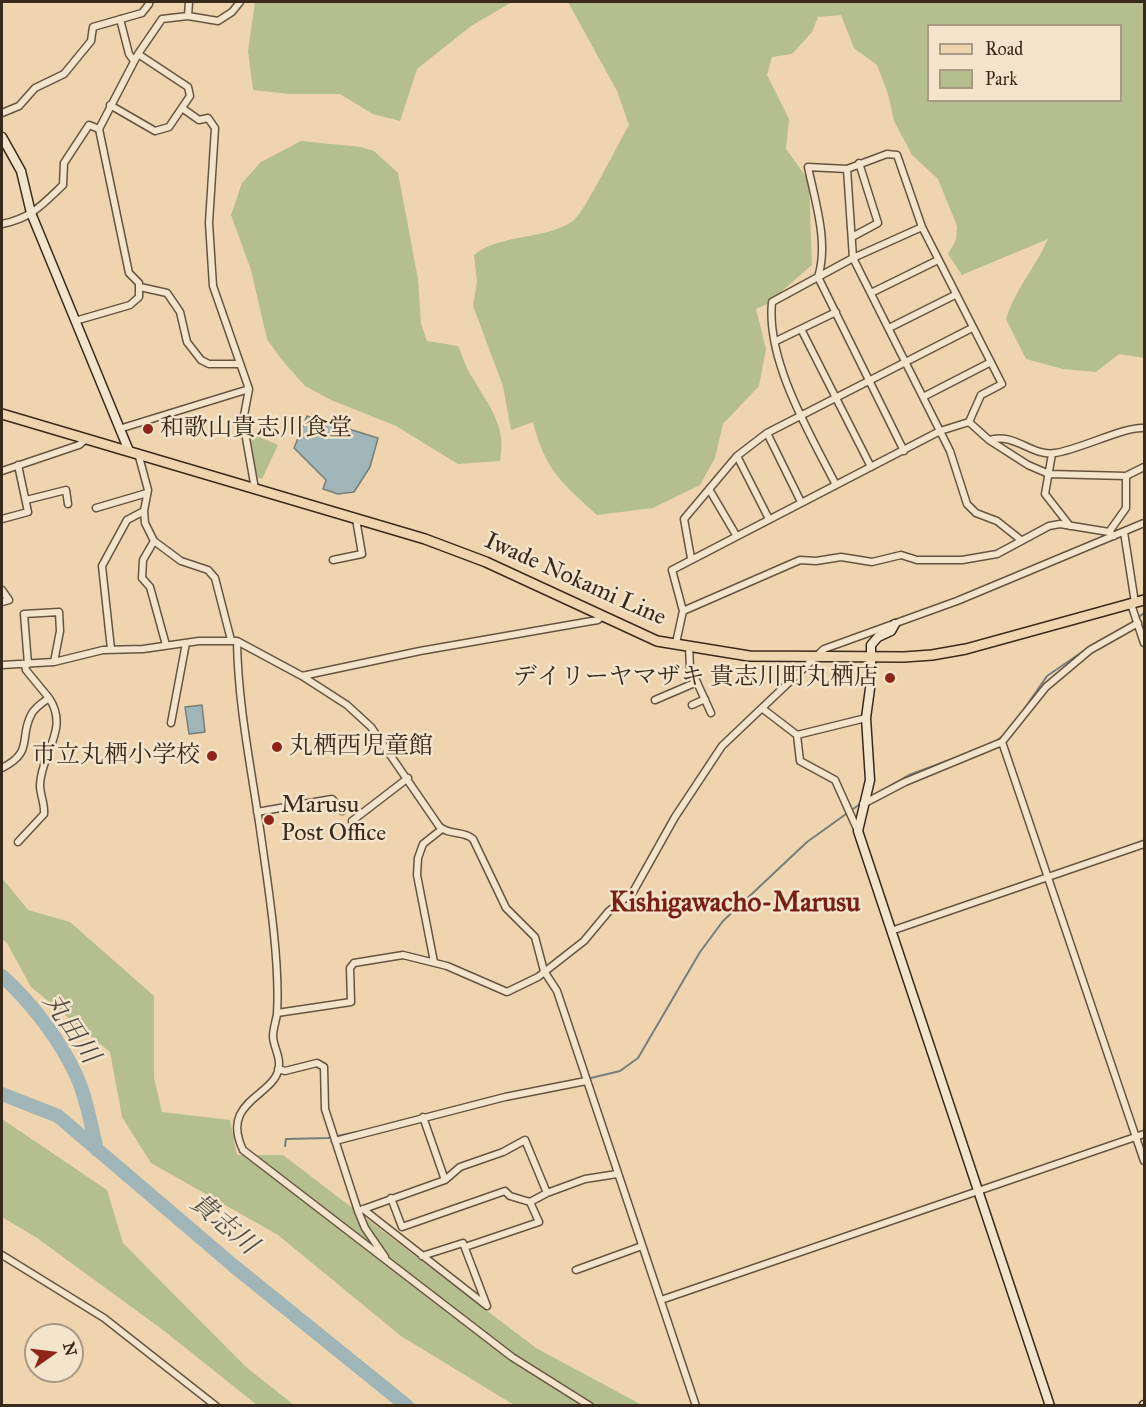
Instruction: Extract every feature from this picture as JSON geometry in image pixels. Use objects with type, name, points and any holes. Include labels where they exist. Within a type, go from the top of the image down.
[{"type":"main road","name":"Iwade Nokami Line","points":[[2,414],[356,519],[486,562],[657,641],[749,656],[904,657],[966,649],[1137,602]]},
{"type":"street","points":[[2,113],[19,106],[35,88],[64,74],[91,41],[93,27],[142,13],[149,4],[148,2]]},
{"type":"street","points":[[188,16],[189,2]]},
{"type":"street","points":[[240,2],[232,12],[218,21],[188,16],[162,19],[138,54],[99,129],[129,273],[140,287],[167,293],[180,312],[187,342],[201,360],[209,363],[240,364]]},
{"type":"street","points":[[120,19],[129,54],[134,61]]},
{"type":"street","points":[[110,105],[155,131],[169,127],[190,96],[188,87],[138,54]]},
{"type":"street","points":[[182,108],[199,120],[208,118],[214,128],[209,224],[213,286],[249,389],[243,421],[255,489]]},
{"type":"street","points":[[2,224],[25,219],[63,185],[64,163],[89,125],[99,129]]},
{"type":"street","points":[[2,137],[21,171],[32,213],[75,321],[119,429],[133,452],[147,493],[145,523],[154,541],[181,561],[208,570],[216,578],[234,641],[273,933],[277,1013],[273,1037],[279,1064],[270,1085],[247,1102],[235,1130],[243,1150],[512,1357],[590,1406]]},
{"type":"street","points":[[676,643],[683,611],[672,570],[691,558],[904,451],[940,431],[969,422],[981,395],[1002,384],[922,227],[897,155],[887,154],[847,169],[808,167],[819,219],[822,262],[818,277],[904,451]]},
{"type":"street","points":[[852,237],[878,223],[859,163]]},
{"type":"street","points":[[847,169],[854,258],[950,451],[967,504],[976,513],[997,521],[1022,540]]},
{"type":"street","points":[[836,485],[801,416],[782,372],[770,315],[772,302],[854,258],[922,227]]},
{"type":"street","points":[[871,293],[938,260]]},
{"type":"street","points":[[75,321],[136,302],[140,287]]},
{"type":"street","points":[[889,327],[955,295]]},
{"type":"street","points":[[776,341],[836,312]]},
{"type":"street","points":[[691,558],[684,519],[737,456],[767,433],[972,328]]},
{"type":"street","points":[[801,329],[871,467]]},
{"type":"street","points":[[923,397],[991,362]]},
{"type":"street","points":[[119,429],[249,389]]},
{"type":"street","points":[[969,422],[989,440],[1028,465],[1049,474],[1126,476],[1144,467]]},
{"type":"street","points":[[989,440],[1000,436],[1014,439],[1053,454],[1144,428]]},
{"type":"street","points":[[767,433],[801,502]]},
{"type":"street","points":[[2,471],[79,445],[86,439]]},
{"type":"street","points":[[1053,454],[1045,494],[1070,527]]},
{"type":"street","points":[[737,456],[769,519]]},
{"type":"street","points":[[2,519],[28,512],[18,465]]},
{"type":"street","points":[[1112,534],[1126,508],[1126,476]]},
{"type":"street","points":[[709,489],[736,535]]},
{"type":"street","points":[[26,500],[66,490],[68,504]]},
{"type":"street","points":[[96,508],[147,493]]},
{"type":"street","points":[[111,649],[102,566],[127,520],[144,511]]},
{"type":"street","points":[[333,560],[363,554],[356,519]]},
{"type":"street","points":[[277,1013],[313,1006],[345,1005],[351,1002],[351,968],[354,963],[391,955],[434,962],[507,992],[538,977],[544,970],[585,941],[609,911],[633,892],[675,817],[722,746],[763,710],[824,649],[895,624],[1112,534],[1124,532],[1144,523]]},
{"type":"street","points":[[683,611],[800,560],[841,558],[872,562],[901,555],[918,560],[962,560],[997,554],[1049,526],[1060,524],[1112,534]]},
{"type":"street","points":[[1124,532],[1129,546],[1138,623],[1144,643]]},
{"type":"street","points":[[154,541],[143,560],[142,578],[150,587],[166,645]]},
{"type":"street","points":[[2,590],[9,600],[2,602]]},
{"type":"street","points":[[18,842],[44,814],[40,785],[57,729],[57,715],[49,698],[26,670],[24,615],[59,612],[60,631],[54,662]]},
{"type":"street","points":[[302,676],[420,651],[598,620],[602,616]]},
{"type":"street","points":[[863,804],[906,782],[1002,742],[1046,687],[1090,650],[1138,623]]},
{"type":"street","points":[[858,831],[870,780],[866,718],[871,645],[878,637],[891,632],[895,624]]},
{"type":"street","points":[[2,665],[54,662],[111,649],[143,649],[186,643],[234,641],[302,676],[347,705],[371,727],[442,829],[445,832],[468,834],[473,840],[506,908],[535,937],[544,970],[557,992],[696,1406]]},
{"type":"street","points":[[171,723],[186,643]]},
{"type":"street","points":[[689,646],[690,667],[711,713]]},
{"type":"street","points":[[656,700],[697,682]]},
{"type":"street","points":[[2,768],[15,760],[25,745],[31,714],[49,698]]},
{"type":"street","points":[[692,705],[705,699]]},
{"type":"street","points":[[763,710],[797,735],[800,761],[836,780],[858,831],[1050,1406]]},
{"type":"street","points":[[797,735],[866,718]]},
{"type":"street","points":[[1002,742],[1144,1161]]},
{"type":"street","points":[[352,821],[408,778]]},
{"type":"street","points":[[257,812],[332,799],[342,811]]},
{"type":"street","points":[[434,962],[417,875],[418,858],[423,844],[442,829]]},
{"type":"street","points":[[891,932],[1144,844]]},
{"type":"street","points":[[278,1069],[285,1071],[317,1063],[324,1067],[325,1109],[335,1141],[365,1228],[386,1259]]},
{"type":"street","points":[[335,1141],[505,1097],[586,1081]]},
{"type":"street","points":[[423,1117],[445,1180]]},
{"type":"street","points":[[661,1299],[1144,1134]]},
{"type":"street","points":[[360,1210],[445,1180],[460,1167],[503,1152],[525,1140],[547,1193]]},
{"type":"street","points":[[402,1227],[505,1191],[510,1196],[530,1202],[585,1179],[617,1174]]},
{"type":"street","points":[[391,1198],[409,1245]]},
{"type":"street","points":[[465,1247],[538,1222],[530,1202]]},
{"type":"street","points":[[360,1210],[487,1306],[463,1243],[422,1256]]},
{"type":"street","points":[[576,1270],[642,1246]]},
{"type":"street","points":[[2,1255],[104,1318],[216,1406]]},
{"type":"green space","points":[[255,2],[512,2],[471,26],[417,69],[400,121],[373,114],[340,94],[290,94],[253,90],[248,51]]},
{"type":"green space","points":[[568,2],[1144,2],[1144,358],[1119,354],[1096,372],[1063,369],[1026,359],[1006,319],[1048,239],[962,275],[948,254],[956,240],[957,226],[938,179],[912,155],[894,121],[888,94],[877,65],[854,48],[841,15],[818,17],[812,32],[792,54],[772,57],[767,75],[789,119],[786,149],[809,181],[812,265],[767,304],[756,309],[766,349],[759,386],[723,424],[715,458],[700,485],[653,508],[597,515],[574,494],[549,464],[533,422],[511,430],[503,386],[473,306],[477,282],[474,255],[497,243],[549,232],[573,221],[593,192],[629,125],[617,91]]},
{"type":"green space","points":[[301,141],[361,147],[374,151],[398,173],[418,279],[421,324],[427,341],[458,346],[468,370],[499,427],[502,449],[500,461],[458,464],[396,426],[331,400],[305,386],[267,339],[251,270],[231,215],[242,183],[261,162]]},
{"type":"green space","points":[[248,432],[278,445],[262,479],[256,477]]},
{"type":"green space","points":[[2,878],[28,910],[70,922],[154,996],[154,1078],[162,1112],[230,1120],[237,1155],[283,1155],[536,1348],[642,1405],[514,1405],[401,1336],[278,1235],[151,1163],[122,1117],[110,1052],[31,987],[7,943],[2,939]]},
{"type":"green space","points":[[2,1119],[107,1190],[123,1243],[246,1367],[294,1405],[257,1405],[163,1330],[37,1238],[2,1217]]},
{"type":"shaded area","points":[[307,416],[378,438],[370,467],[354,492],[338,494],[323,489],[326,480],[294,448]]},
{"type":"shaded area","points":[[202,705],[205,732],[189,734],[185,707]]},
{"type":"waterway","points":[[1126,627],[1144,613]]},
{"type":"waterway","points":[[1020,715],[1047,676],[1085,650]]},
{"type":"waterway","points":[[993,743],[1003,736]]},
{"type":"waterway","points":[[870,797],[909,775],[971,752]]},
{"type":"waterway","points":[[587,1079],[620,1071],[638,1058],[700,952],[723,921],[807,842],[860,804]]},
{"type":"waterway","name":"丸田川","points":[[2,976],[24,998],[63,1050],[84,1094],[97,1150]]},
{"type":"waterway","name":"貴志川","points":[[2,1094],[58,1116],[235,1267],[407,1406]]},
{"type":"waterway","points":[[385,1125],[501,1095]]},
{"type":"waterway","points":[[285,1146],[286,1139],[328,1138],[356,1132]]},
{"type":"place","name":"和歌山貴志川食堂","points":[[148,429]]},
{"type":"place","name":"デイリーヤマザキ 貴志川町丸栖店","points":[[890,678]]},
{"type":"place","name":"丸栖西児童館","points":[[277,747]]},
{"type":"place","name":"市立丸栖小学校","points":[[212,756]]},
{"type":"place","name":"Marusu Post Office","points":[[269,820]]},
{"type":"district","name":"Kishigawacho-Marusu","points":[[735,904]]}]
